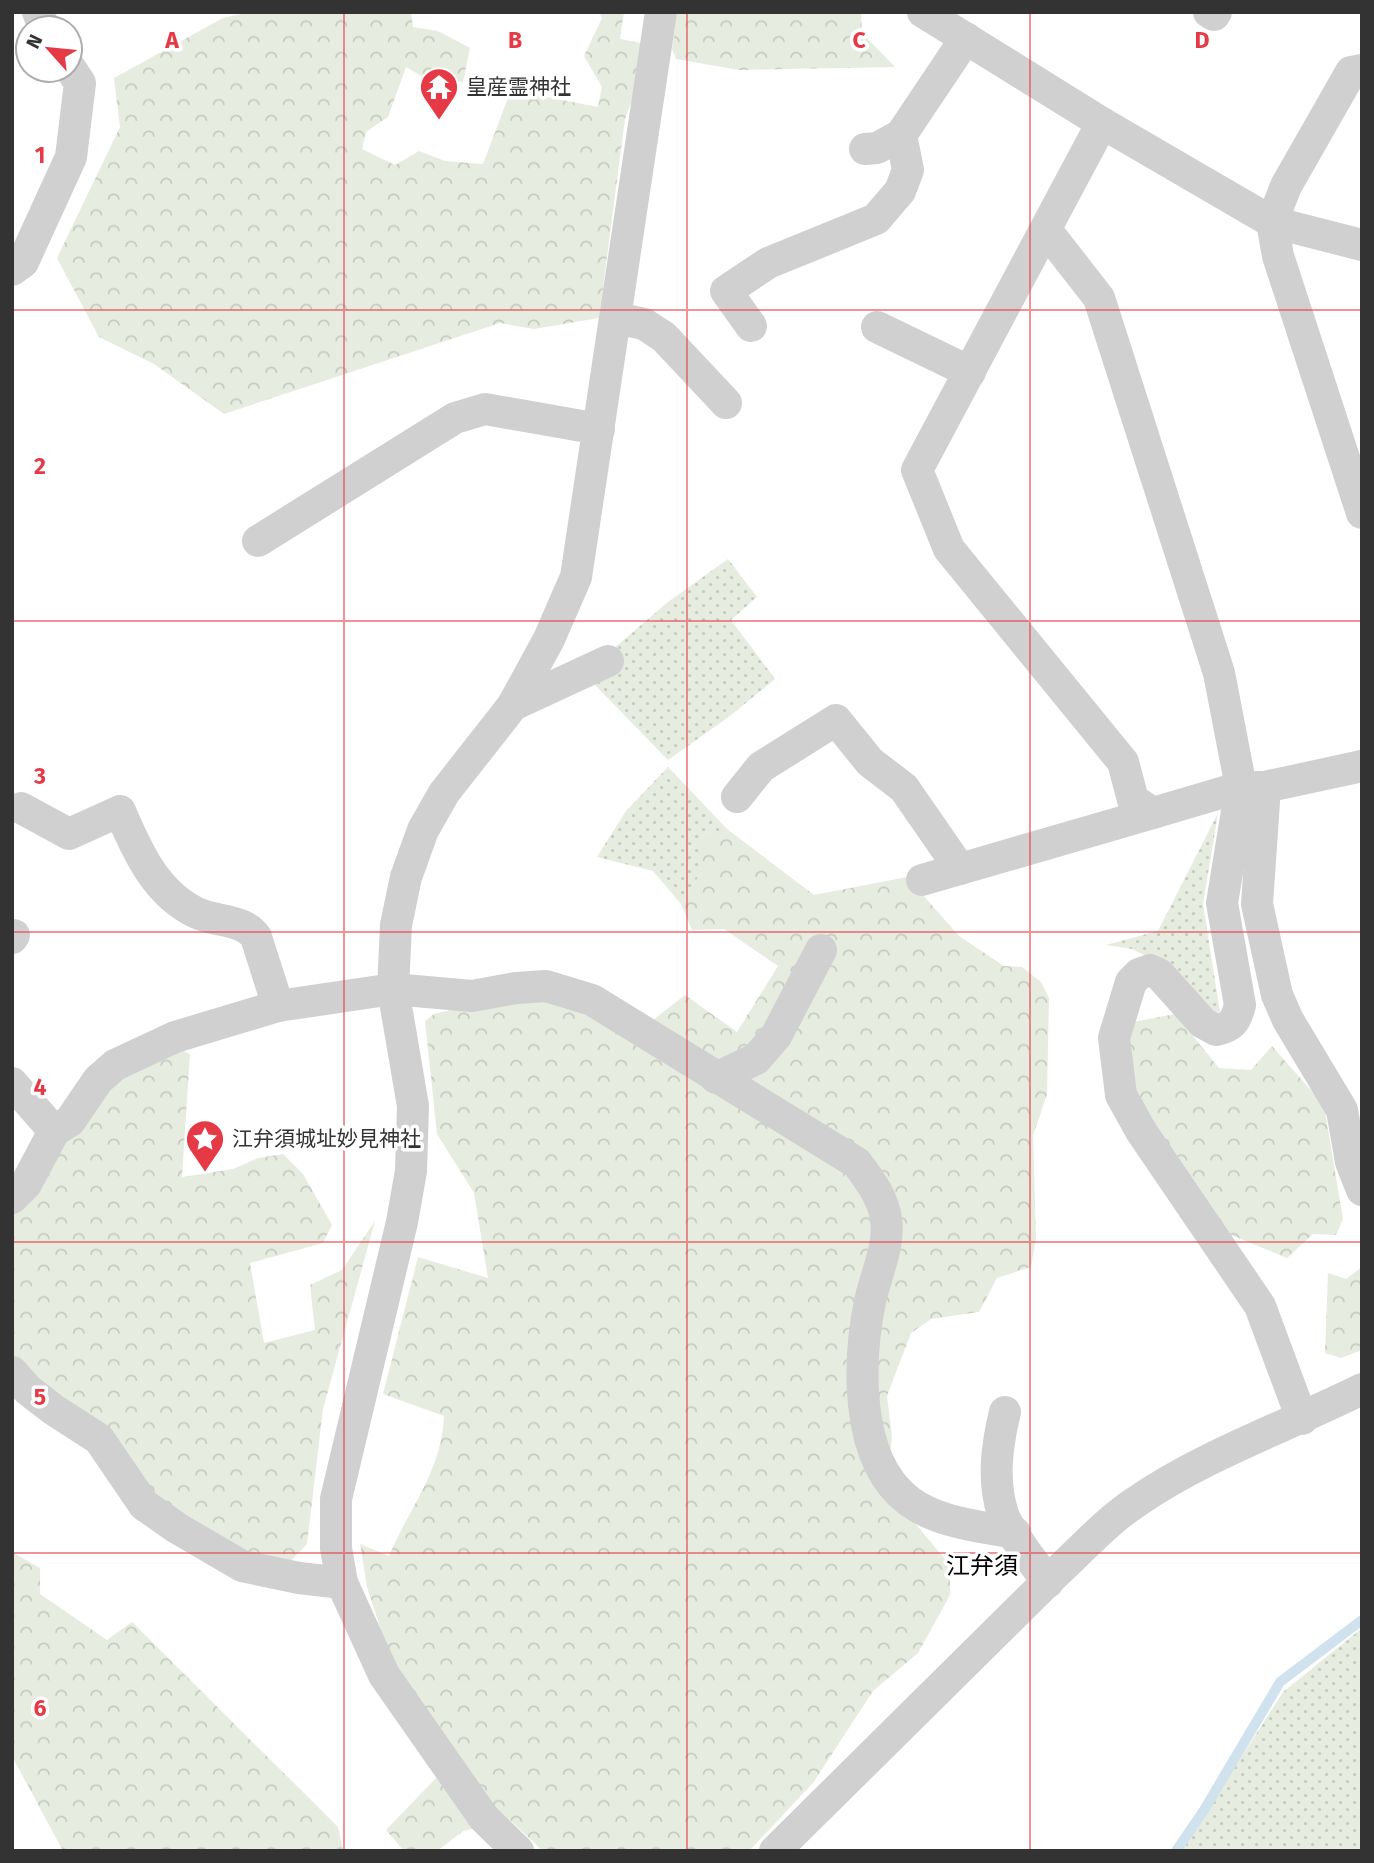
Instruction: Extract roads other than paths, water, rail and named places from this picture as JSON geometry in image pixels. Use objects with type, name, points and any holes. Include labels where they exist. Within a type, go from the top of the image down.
[{"type":"street","points":[[517,1851],[484,1818],[384,1675],[342,1583],[336,1548],[336,1499],[402,1223],[411,1171],[413,1106],[393,989],[396,925],[406,877],[423,830],[444,793],[513,705],[550,639],[576,577],[661,12]]},
{"type":"street","points":[[923,12],[1272,222],[1362,245]]},
{"type":"street","points":[[1209,12],[1214,15],[1216,12]]},
{"type":"street","points":[[865,149],[877,148],[901,135],[966,38]]},
{"type":"street","points":[[1362,70],[1351,72],[1286,186],[1272,222],[1278,256],[1362,513]]},
{"type":"street","points":[[12,270],[23,262],[71,157],[80,84]]},
{"type":"street","points":[[1102,122],[917,470],[949,549],[1124,762],[1133,800],[1153,813]]},
{"type":"street","points":[[751,326],[726,291],[768,263],[876,219],[900,191],[908,170],[901,135]]},
{"type":"street","points":[[1046,230],[1099,298],[1253,787],[1257,904],[1276,995],[1342,1110],[1351,1162],[1362,1190]]},
{"type":"street","points":[[616,318],[644,324],[664,337],[726,403]]},
{"type":"street","points":[[877,327],[970,372]]},
{"type":"street","points":[[258,541],[455,418],[485,409],[599,429]]},
{"type":"street","points":[[513,705],[608,661]]},
{"type":"street","points":[[737,797],[761,767],[836,720],[870,762],[904,788],[960,869]]},
{"type":"street","points":[[922,880],[1253,787],[1362,766]]},
{"type":"street","points":[[1253,787],[1222,903],[1240,1005],[1237,1019],[1227,1028],[1216,1030],[1203,1023],[1159,974],[1150,971],[1139,974],[1131,982],[1114,1038],[1121,1094],[1141,1131],[1260,1306],[1302,1419]]},
{"type":"street","points":[[21,808],[69,834],[120,811],[147,867],[167,892],[198,914],[252,930],[278,1006]]},
{"type":"street","points":[[716,1078],[756,1059],[776,1036],[821,950]]},
{"type":"street","points":[[12,1199],[26,1184],[54,1131],[70,1121],[98,1080],[116,1065],[174,1037],[278,1006],[393,989],[472,996],[546,986],[592,1000],[857,1163],[878,1192],[887,1220],[884,1248],[864,1328],[862,1377],[869,1432],[881,1466],[894,1487],[910,1502],[940,1517],[1015,1533]]},
{"type":"street","points":[[12,1083],[54,1131]]},
{"type":"street","points":[[12,1373],[36,1397],[99,1439],[145,1505],[177,1528],[242,1566],[299,1578],[342,1583]]},
{"type":"street","points":[[775,1851],[1048,1582],[1134,1503],[1214,1458],[1362,1389]]},
{"type":"street","points":[[1005,1412],[998,1438],[996,1476],[1003,1515],[1048,1582]]},
{"type":"waterway","points":[[1176,1851],[1204,1810],[1280,1682],[1362,1620]]},
{"type":"place","name":"皇産霊神社","points":[[439,121]]},
{"type":"place","name":"江弁須城址妙見神社","points":[[205,1173]]},
{"type":"district","name":"江弁須","points":[[982,1566]]}]
